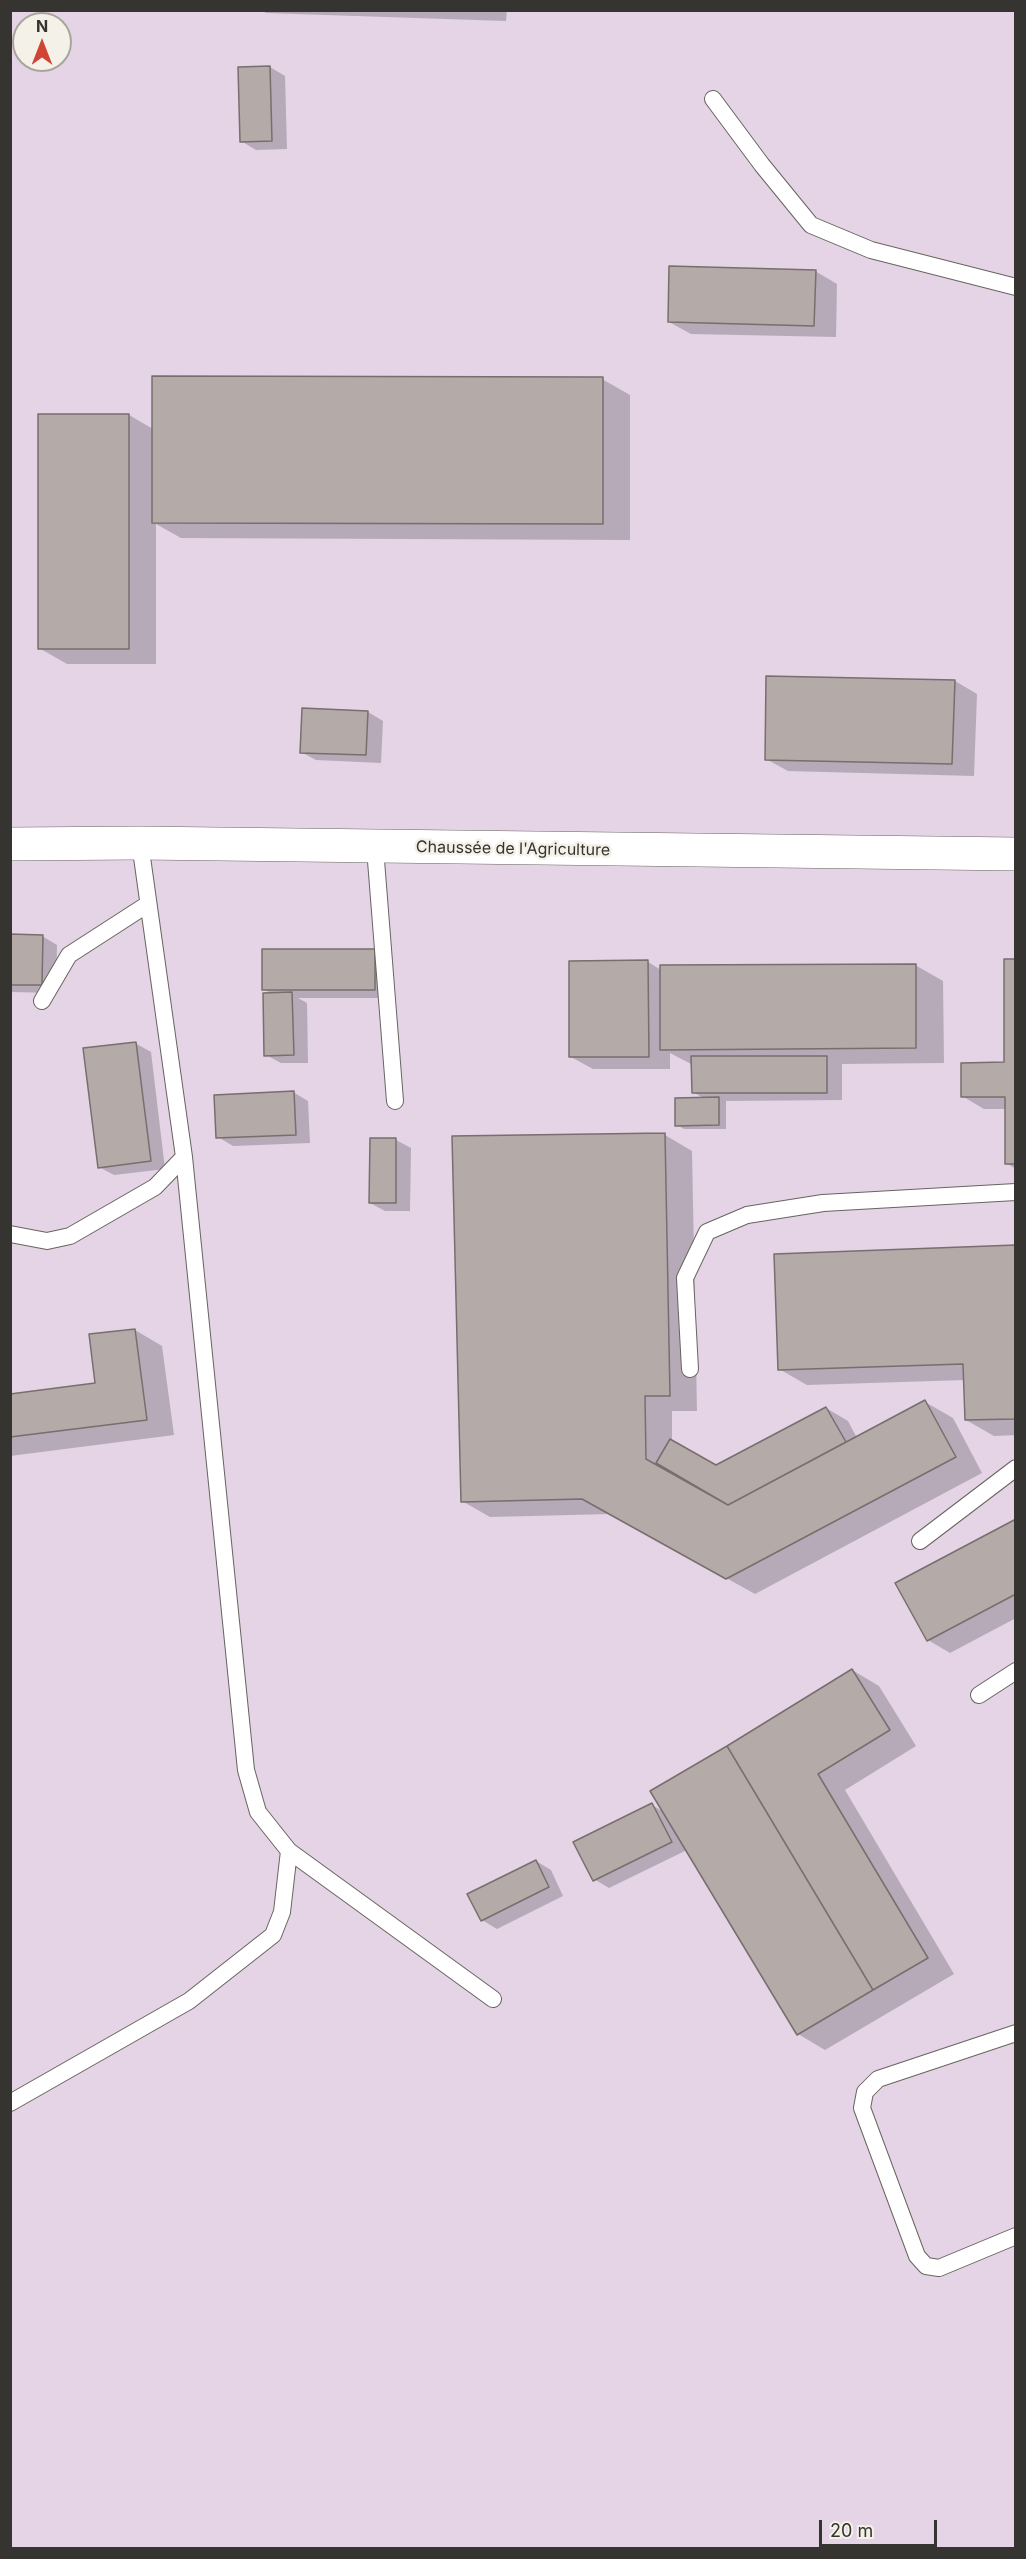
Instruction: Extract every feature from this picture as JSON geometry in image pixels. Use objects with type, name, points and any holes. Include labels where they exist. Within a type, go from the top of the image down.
[{"type":"street","name":"Chaussée de l'Agriculture","points":[[10,844],[140,843],[375,848],[1016,854]]},
{"type":"lane","points":[[713,99],[762,165],[811,225],[871,250],[1016,287]]},
{"type":"lane","points":[[140,843],[184,1157],[246,1770],[258,1812],[289,1851],[493,1999]]},
{"type":"lane","points":[[375,848],[395,1101]]},
{"type":"lane","points":[[42,1001],[69,955],[148,904]]},
{"type":"lane","points":[[10,1234],[47,1241],[70,1236],[155,1186],[184,1157]]},
{"type":"lane","points":[[690,1369],[685,1278],[707,1232],[747,1215],[823,1203],[1016,1192]]},
{"type":"lane","points":[[920,1541],[1016,1468]]},
{"type":"lane","points":[[979,1695],[1016,1671]]},
{"type":"lane","points":[[10,2103],[189,2001],[273,1935],[282,1912],[289,1851]]},
{"type":"lane","points":[[1016,2033],[878,2079],[865,2092],[862,2108],[917,2256],[926,2266],[939,2268],[1016,2236]]},
{"type":"shaded area","points":[[11,11],[1015,11],[1015,2548],[11,2548]]},
{"type":"building","points":[[270,66],[272,141],[240,142],[238,67]]},
{"type":"building","points":[[669,266],[816,270],[814,326],[668,322]]},
{"type":"building","points":[[152,376],[603,377],[603,524],[152,523]]},
{"type":"building","points":[[38,414],[129,414],[129,649],[38,649]]},
{"type":"building","points":[[766,676],[955,680],[952,764],[765,760]]},
{"type":"building","points":[[302,708],[368,711],[366,755],[300,753]]},
{"type":"building","points":[[10,934],[43,935],[42,985],[10,985]]},
{"type":"building","points":[[262,949],[375,949],[375,990],[262,990]]},
{"type":"building","points":[[1004,959],[1016,959],[1016,1164],[1005,1164],[1005,1097],[961,1097],[961,1063],[1004,1062]]},
{"type":"building","points":[[648,960],[649,1057],[569,1057],[569,961]]},
{"type":"building","points":[[916,964],[916,1048],[660,1050],[660,965]]},
{"type":"building","points":[[292,992],[294,1055],[264,1056],[263,993]]},
{"type":"building","points":[[136,1042],[151,1161],[98,1168],[83,1048]]},
{"type":"building","points":[[691,1056],[827,1056],[827,1093],[692,1093]]},
{"type":"building","points":[[294,1091],[296,1135],[216,1138],[214,1095]]},
{"type":"building","points":[[719,1097],[719,1125],[675,1126],[675,1098]]},
{"type":"building","points":[[665,1133],[670,1396],[645,1396],[646,1459],[728,1505],[925,1400],[956,1457],[726,1579],[582,1499],[461,1502],[452,1136]]},
{"type":"building","points":[[370,1138],[396,1138],[396,1203],[369,1203]]},
{"type":"building","points":[[1016,1245],[1016,1419],[965,1420],[963,1364],[778,1370],[774,1254]]},
{"type":"building","points":[[135,1329],[147,1420],[10,1437],[10,1394],[95,1383],[89,1334]]},
{"type":"building","points":[[826,1407],[846,1442],[728,1505],[656,1463],[670,1439],[716,1465]]},
{"type":"building","points":[[1016,1519],[1016,1594],[927,1641],[895,1583]]},
{"type":"building","points":[[852,1669],[890,1730],[818,1774],[928,1958],[873,1990],[727,1746]]},
{"type":"building","points":[[727,1746],[873,1990],[797,2035],[650,1791]]},
{"type":"building","points":[[652,1803],[672,1842],[593,1881],[573,1842]]},
{"type":"building","points":[[536,1860],[549,1887],[481,1921],[467,1894]]}]
